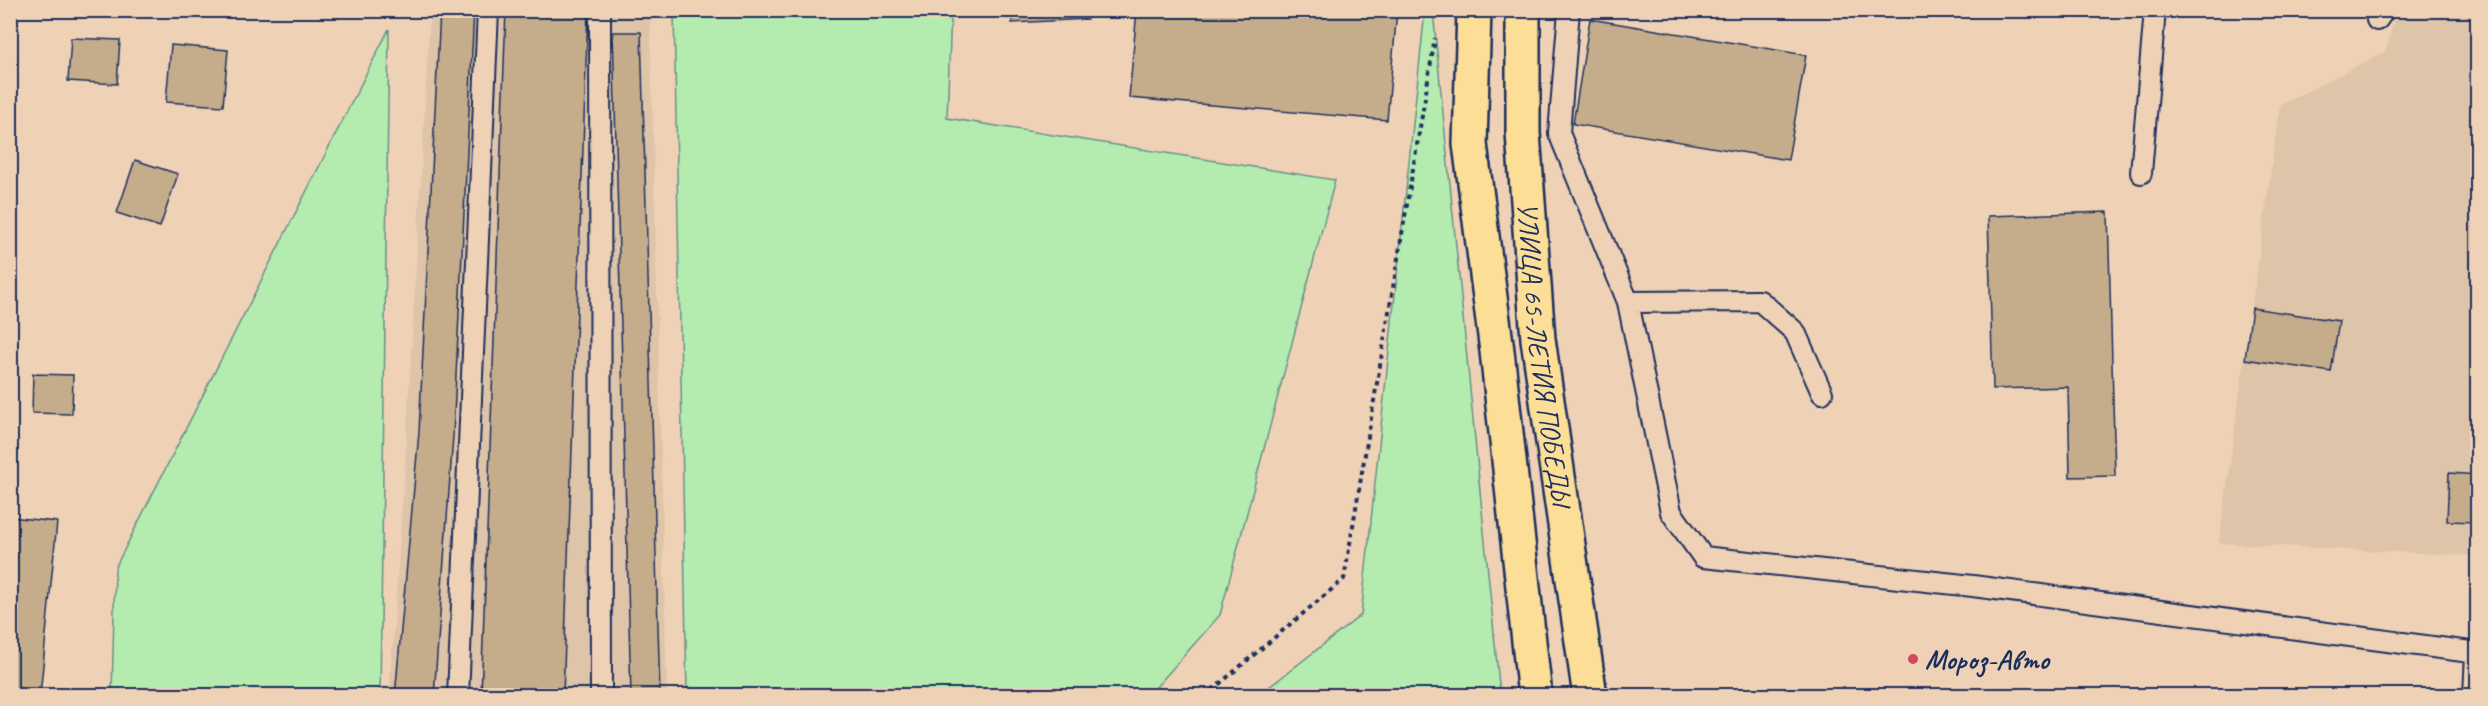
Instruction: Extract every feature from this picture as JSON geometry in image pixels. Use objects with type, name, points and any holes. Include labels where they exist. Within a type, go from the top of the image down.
[{"type":"main road","name":"УЛИЦА 65-ЛЕТИЯ ПОБЕДЫ","points":[[1474,10],[1470,144],[1497,351],[1535,696]]},
{"type":"main road","name":"УЛИЦА 65-ЛЕТИЯ ПОБЕДЫ","points":[[1523,10],[1523,133],[1538,339],[1590,696]]},
{"type":"lane","points":[[458,696],[489,10]]},
{"type":"lane","points":[[600,10],[601,696]]},
{"type":"lane","points":[[1569,10],[1558,133],[1628,302],[1671,512],[1703,557],[1973,586],[2477,653],[2474,696]]},
{"type":"lane","points":[[2141,173],[2155,10]]},
{"type":"lane","points":[[1628,302],[1760,301],[1795,332],[1822,393]]},
{"type":"path","points":[[1205,696],[1344,579],[1436,34]]},
{"type":"shaded area","points":[[430,11],[650,11],[667,695],[389,696],[406,447]]},
{"type":"shaded area","points":[[2396,11],[2477,11],[2477,556],[2219,543],[2280,105],[2386,51]]},
{"type":"green space","points":[[674,11],[951,11],[947,118],[1335,180],[1220,615],[1149,695],[687,695]]},
{"type":"green space","points":[[1425,11],[1433,11],[1500,695],[1259,695],[1361,615]]},
{"type":"green space","points":[[389,29],[380,695],[112,695],[115,568]]},
{"type":"building","points":[[440,10],[474,10],[453,436],[434,696],[395,696],[419,432]]},
{"type":"building","points":[[506,10],[588,10],[563,696],[481,696]]},
{"type":"building","points":[[1011,10],[1087,10],[1087,19],[1012,23]]},
{"type":"building","points":[[1137,10],[1397,11],[1387,120],[1129,98]]},
{"type":"building","points":[[1590,19],[1806,55],[1788,160],[1573,124]]},
{"type":"building","points":[[613,32],[641,32],[660,696],[631,696]]},
{"type":"building","points":[[71,38],[120,40],[117,84],[68,81]]},
{"type":"building","points":[[171,45],[228,50],[223,106],[166,102]]},
{"type":"building","points":[[135,160],[178,174],[160,227],[117,213]]},
{"type":"building","points":[[2108,212],[2115,476],[2070,477],[2068,387],[1993,389],[1988,216]]},
{"type":"building","points":[[2252,308],[2339,321],[2331,372],[2245,359]]},
{"type":"building","points":[[33,374],[73,375],[72,414],[32,413]]},
{"type":"building","points":[[2449,473],[2478,475],[2478,522],[2447,521]]},
{"type":"building","points":[[10,517],[57,522],[40,696],[10,696]]},
{"type":"place","name":"Мороз-Авто","points":[[1913,659]]}]
